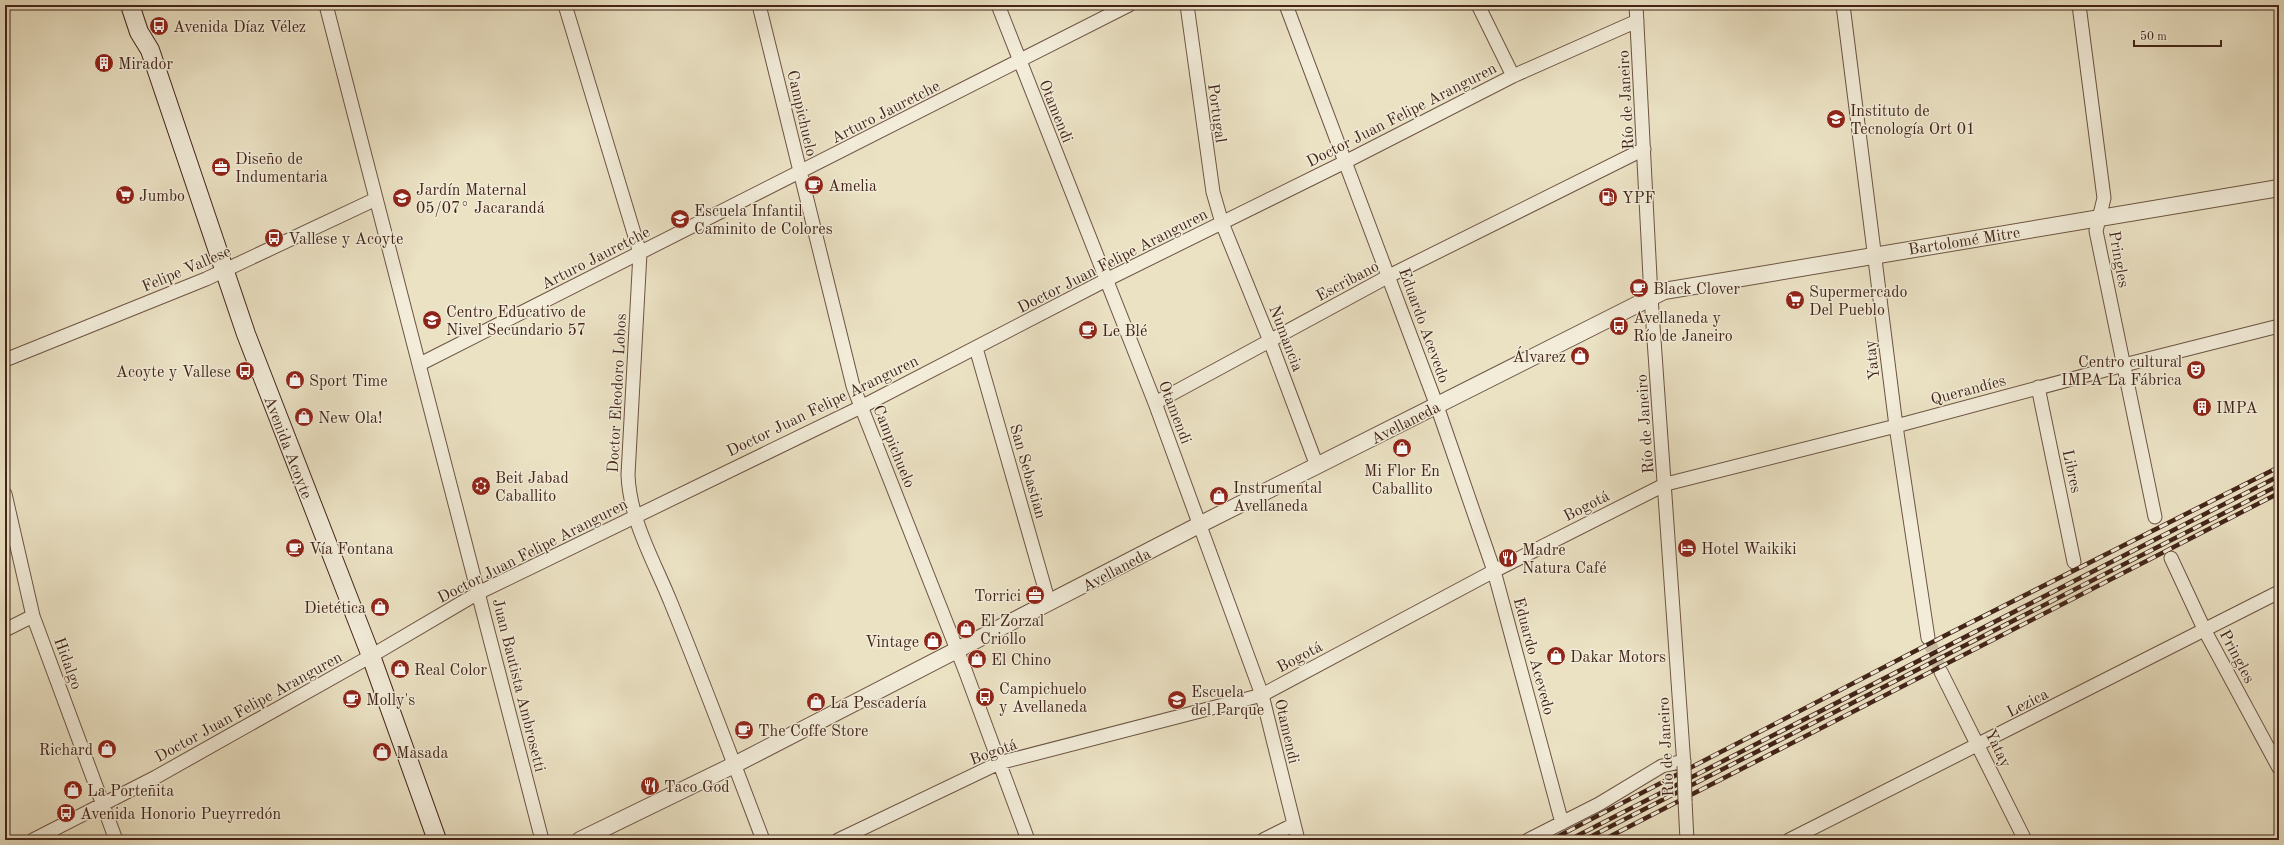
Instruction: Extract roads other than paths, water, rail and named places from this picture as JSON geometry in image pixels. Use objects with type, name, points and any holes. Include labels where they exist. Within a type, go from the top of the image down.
[{"type":"main road","name":"Avenida Acoyte","points":[[130,5],[139,32],[150,50],[260,372],[371,656],[437,840]]},
{"type":"main road","name":"Avenida Acoyte","points":[[141,5],[150,29],[150,50]]},
{"type":"street","name":"Juan Bautista Ambrosetti","points":[[326,5],[542,840]]},
{"type":"street","name":"Doctor Eleodoro Lobos","points":[[565,5],[640,253],[628,475],[630,499],[634,517],[671,603],[763,840]]},
{"type":"street","name":"Campichuelo","points":[[759,5],[799,173],[853,386],[957,650],[1028,840]]},
{"type":"street","name":"Otamendi","points":[[998,5],[1155,403],[1262,695],[1298,840]]},
{"type":"street","name":"Arturo Jauretche","points":[[420,364],[1020,62],[1129,5]]},
{"type":"street","name":"Portugal","points":[[1187,5],[1209,169],[1222,223]]},
{"type":"street","name":"Eduardo Acevedo","points":[[1286,5],[1437,406],[1494,571],[1562,823]]},
{"type":"street","points":[[1478,5],[1513,76]]},
{"type":"street","name":"Río de Janeiro","points":[[1636,5],[1651,297],[1666,484],[1684,763],[1687,840]]},
{"type":"street","name":"Yatay","points":[[1843,5],[1896,426],[1928,638]]},
{"type":"street","name":"Pringles","points":[[2079,5],[2104,198],[2096,231],[2155,517]]},
{"type":"street","name":"Doctor Juan Felipe Aranguren","points":[[33,840],[104,805],[371,656],[478,593],[861,406],[1106,280],[1345,162],[1513,76],[1637,21]]},
{"type":"street","name":"Escribano","points":[[1155,403],[1389,276],[1644,149]]},
{"type":"street","name":"Bartolomé Mitre","points":[[1651,297],[1664,291],[1875,254],[2279,188]]},
{"type":"street","name":"Felipe Vallese","points":[[5,360],[225,270],[376,199]]},
{"type":"street","name":"Numancia","points":[[1222,223],[1270,341],[1317,466]]},
{"type":"street","name":"Avellaneda","points":[[580,840],[734,765],[1049,604],[1199,525],[1651,297]]},
{"type":"street","name":"Querandíes","points":[[1666,484],[1896,426],[2124,365],[2279,326]]},
{"type":"street","name":"San Sebastian","points":[[976,348],[1049,604]]},
{"type":"street","name":"Libres","points":[[2038,388],[2074,562]]},
{"type":"street","name":"Bogotá","points":[[838,840],[999,763],[1262,695],[1494,571],[1666,484]]},
{"type":"street","name":"Hidalgo","points":[[5,494],[33,616],[116,840]]},
{"type":"street","name":"Pringles","points":[[2171,558],[2205,631],[2279,768]]},
{"type":"street","name":"Lezica","points":[[1789,840],[1979,746],[2279,592]]},
{"type":"street","points":[[5,630],[33,616]]},
{"type":"street","name":"Yatay","points":[[1941,672],[1979,746],[2024,840]]},
{"type":"street","points":[[1528,840],[1599,804],[1662,766],[1684,763]]},
{"type":"street","points":[[1263,840],[1294,825]]},
{"type":"tunnel","points":[[1928,638],[1941,672]]},
{"type":"railway","points":[[1551,840],[1948,634],[2279,467]]},
{"type":"railway","points":[[1569,840],[2279,476]]},
{"type":"railway","points":[[1584,840],[2279,485]]},
{"type":"railway","points":[[1603,840],[2279,493]]},
{"type":"place","name":"Avenida Díaz Vélez","points":[[159,26]]},
{"type":"place","name":"Mirador","points":[[104,63]]},
{"type":"place","name":"Instituto de Tecnología Ort 01","points":[[1836,119]]},
{"type":"place","name":"Diseño de Indumentaria","points":[[221,167]]},
{"type":"place","name":"Amelia","points":[[814,185]]},
{"type":"place","name":"Jumbo","points":[[125,195]]},
{"type":"place","name":"YPF","points":[[1608,197]]},
{"type":"place","name":"Jardín Maternal 05/07° Jacarandá","points":[[402,198]]},
{"type":"place","name":"Escuela Infantil Caminito de Colores","points":[[680,219]]},
{"type":"place","name":"Vallese y Acoyte","points":[[274,238]]},
{"type":"place","name":"Black Clover","points":[[1639,288]]},
{"type":"place","name":"Supermercado Del Pueblo","points":[[1795,300]]},
{"type":"place","name":"Centro Educativo de Nivel Secundario 57","points":[[432,320]]},
{"type":"place","name":"Avellaneda y Río de Janeiro","points":[[1619,326]]},
{"type":"place","name":"Le Blé","points":[[1088,330]]},
{"type":"place","name":"Álvarez","points":[[1580,356]]},
{"type":"place","name":"Centro cultural IMPA La Fábrica","points":[[2196,370]]},
{"type":"place","name":"Acoyte y Vallese","points":[[245,371]]},
{"type":"place","name":"Sport Time","points":[[295,380]]},
{"type":"place","name":"IMPA","points":[[2202,407]]},
{"type":"place","name":"New Ola!","points":[[304,417]]},
{"type":"place","name":"Mi Flor En Caballito","points":[[1402,448]]},
{"type":"place","name":"Beit Jabad Caballito","points":[[481,486]]},
{"type":"place","name":"Instrumental Avellaneda","points":[[1219,496]]},
{"type":"place","name":"Vía Fontana","points":[[295,548]]},
{"type":"place","name":"Hotel Waikiki","points":[[1687,548]]},
{"type":"place","name":"Madre Natura Café","points":[[1508,558]]},
{"type":"place","name":"Torrici","points":[[1035,595]]},
{"type":"place","name":"Dietética","points":[[380,607]]},
{"type":"place","name":"El Zorzal Criollo","points":[[966,629]]},
{"type":"place","name":"Vintage","points":[[933,641]]},
{"type":"place","name":"Dakar Motors","points":[[1556,656]]},
{"type":"place","name":"El Chino","points":[[977,659]]},
{"type":"place","name":"Real Color","points":[[400,669]]},
{"type":"place","name":"Campichuelo y Avellaneda","points":[[985,697]]},
{"type":"place","name":"Molly's","points":[[352,699]]},
{"type":"place","name":"Escuela del Parque","points":[[1177,700]]},
{"type":"place","name":"La Pescadería","points":[[816,702]]},
{"type":"place","name":"The Coffe Store","points":[[744,730]]},
{"type":"place","name":"Richard","points":[[107,749]]},
{"type":"place","name":"Masada","points":[[382,752]]},
{"type":"place","name":"Taco God","points":[[650,786]]},
{"type":"place","name":"La Porteñita","points":[[73,790]]},
{"type":"place","name":"Avenida Honorio Pueyrredón","points":[[66,813]]}]
